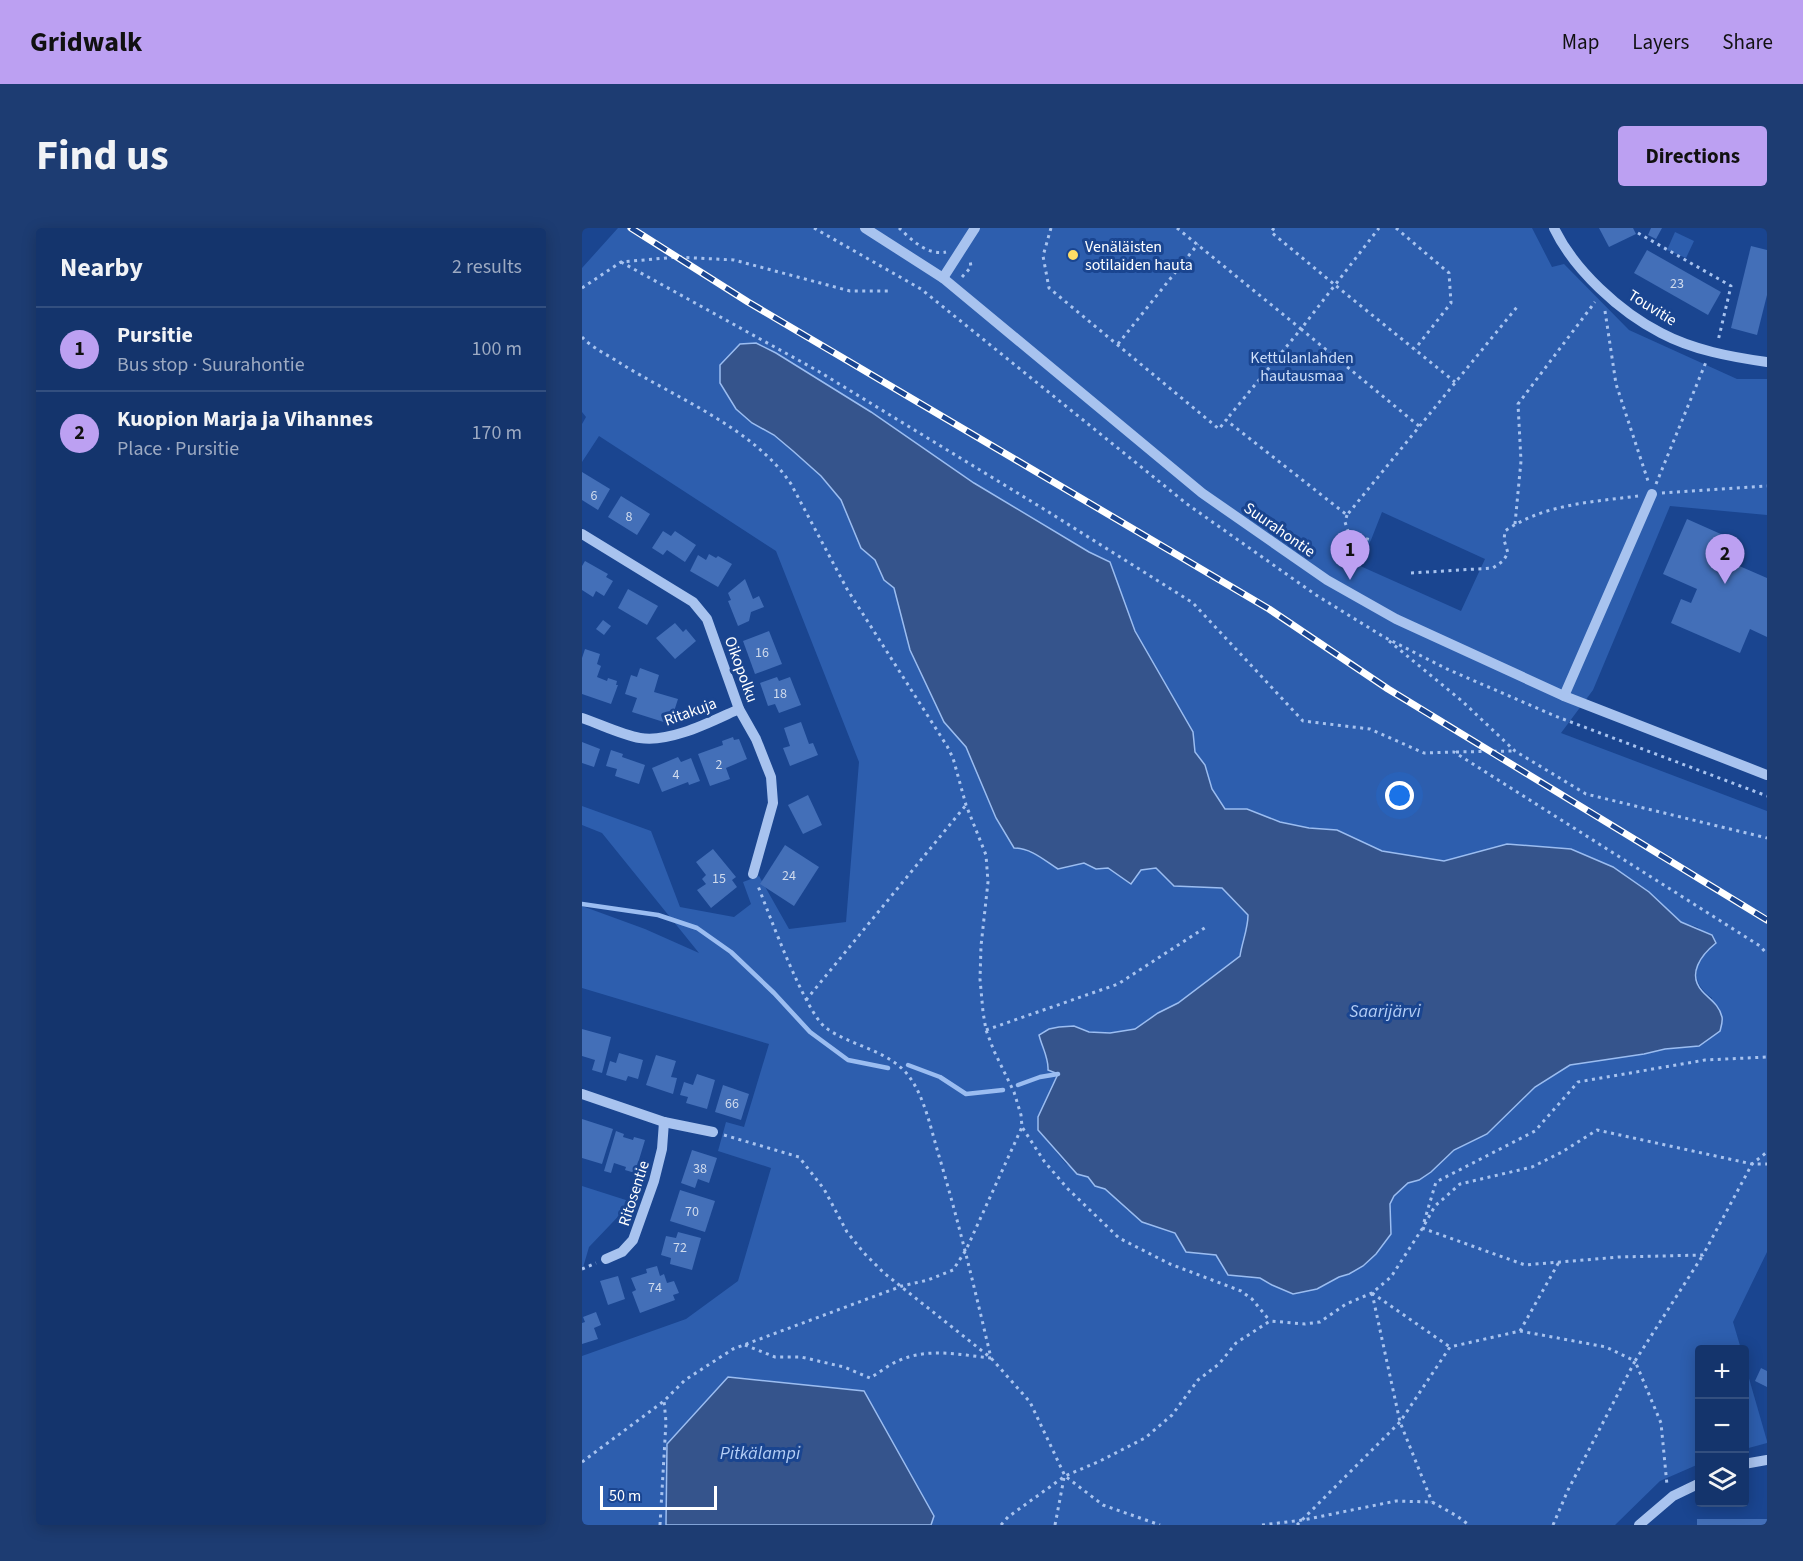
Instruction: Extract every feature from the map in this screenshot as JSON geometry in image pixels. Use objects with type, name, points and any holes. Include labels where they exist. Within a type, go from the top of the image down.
[{"type":"street","name":"Suurahontie","points":[[865,228],[943,278],[1202,493],[1327,580],[1396,619],[1564,696],[1767,775]]},
{"type":"street","points":[[943,278],[975,228]]},
{"type":"street","name":"Touvitie","points":[[1554,228],[1576,262],[1604,291],[1620,306],[1661,333],[1767,362]]},
{"type":"street","points":[[1564,696],[1652,494]]},
{"type":"street","name":"Oikopolku","points":[[582,534],[693,602],[707,619],[739,709],[756,739],[771,777],[773,803],[753,874]]},
{"type":"street","name":"Ritakuja","points":[[582,718],[640,738],[661,738],[695,728],[739,709]]},
{"type":"street","points":[[582,1094],[664,1122],[713,1132]]},
{"type":"street","name":"Ritosentie","points":[[606,1259],[622,1252],[633,1240],[654,1181],[662,1149],[664,1122]]},
{"type":"street","points":[[1749,1463],[1767,1460]]},
{"type":"street","points":[[1639,1525],[1673,1496],[1695,1485]]},
{"type":"path","points":[[899,228],[917,245],[939,253],[947,251]]},
{"type":"path","points":[[1051,228],[1043,256],[1050,288],[1219,429],[1301,329],[1379,228]]},
{"type":"path","points":[[1178,228],[1419,426]]},
{"type":"path","points":[[1274,228],[1271,232],[1455,382]]},
{"type":"path","points":[[1396,228],[1449,273],[1451,303],[1415,349]]},
{"type":"path","points":[[1638,233],[1731,286],[1713,346],[1652,494]]},
{"type":"path","points":[[1118,345],[1198,244]]},
{"type":"path","points":[[582,288],[621,262],[677,257],[734,260],[850,291],[888,291]]},
{"type":"path","points":[[621,262],[818,371],[1193,603],[1303,721],[1370,729],[1424,753],[1515,751]]},
{"type":"path","points":[[1604,291],[1605,322],[1616,384],[1652,494]]},
{"type":"path","points":[[1515,525],[1521,460],[1518,404],[1604,291]]},
{"type":"path","points":[[1371,540],[1349,534],[1345,522],[1347,515],[1517,307]]},
{"type":"path","points":[[582,337],[638,374],[699,407],[750,442],[780,468],[791,484],[847,589],[947,746],[953,758],[966,805],[986,855],[988,882],[980,979],[986,1030],[1014,1092],[1021,1114],[1022,1127],[1044,1161],[1067,1188],[1119,1238],[1170,1264],[1241,1291],[1252,1299],[1270,1322]]},
{"type":"path","points":[[1226,420],[1347,515]]},
{"type":"path","points":[[1411,573],[1492,568],[1503,561],[1508,553],[1504,540],[1505,531],[1553,508],[1652,494],[1767,486]]},
{"type":"path","points":[[1384,637],[1462,700],[1515,751],[1586,794],[1767,838]]},
{"type":"path","points":[[1454,752],[1760,946],[1767,954]]},
{"type":"path","points":[[806,1000],[966,805]]},
{"type":"path","points":[[753,874],[806,1000],[823,1026],[843,1039],[872,1050],[894,1062],[908,1075],[918,1094],[931,1129],[966,1250],[991,1358]]},
{"type":"path","points":[[986,1030],[1118,984],[1206,927]]},
{"type":"path","points":[[1422,1229],[1436,1182],[1535,1131],[1578,1082],[1705,1060],[1767,1057]]},
{"type":"path","points":[[582,1462],[664,1401],[685,1380],[733,1349],[902,1286],[928,1280],[954,1270],[966,1250],[1022,1127]]},
{"type":"path","points":[[1001,1525],[1008,1517],[1065,1476],[1145,1438],[1172,1415],[1198,1380],[1219,1364],[1236,1343],[1270,1322],[1305,1324],[1320,1322],[1346,1304],[1372,1293],[1391,1277],[1435,1206],[1460,1184],[1532,1167],[1562,1152],[1597,1130],[1752,1164],[1767,1164]]},
{"type":"path","points":[[713,1132],[799,1157],[824,1189],[852,1239],[884,1273],[991,1358],[1030,1402],[1065,1476],[1103,1505],[1160,1525]]},
{"type":"path","points":[[1553,1525],[1568,1490],[1635,1361],[1703,1255],[1752,1164],[1767,1152]]},
{"type":"path","points":[[1422,1229],[1525,1265],[1619,1257],[1703,1255]]},
{"type":"path","points":[[1520,1331],[1559,1262]]},
{"type":"path","points":[[1372,1293],[1450,1347]]},
{"type":"path","points":[[1372,1293],[1400,1422],[1432,1502]]},
{"type":"path","points":[[1297,1525],[1400,1422],[1450,1347],[1520,1331],[1606,1347],[1635,1361],[1661,1423],[1667,1485]]},
{"type":"path","points":[[745,1345],[774,1357],[801,1357],[844,1367],[870,1378],[896,1361],[916,1355],[937,1352],[991,1358]]},
{"type":"path","points":[[660,1525],[666,1422],[664,1401]]},
{"type":"path","points":[[1055,1525],[1065,1476]]},
{"type":"path","points":[[1262,1525],[1303,1520],[1395,1501],[1432,1502],[1469,1525]]},
{"type":"green space","name":"Kettulanlahden hautausmaa","points":[[618,228],[1532,228],[1552,267],[1564,264],[1629,330],[1737,379],[1767,379],[1767,515],[1670,506],[1593,690],[1561,733],[1767,811],[1767,1252],[1733,1322],[1740,1345],[1695,1345],[1695,1466],[1660,1481],[1615,1525],[931,1525],[934,1516],[864,1391],[667,1444],[666,1525],[582,1525],[582,1356],[686,1319],[738,1281],[771,1168],[718,1151],[726,1122],[744,1127],[769,1044],[582,988],[582,906],[645,929],[699,953],[602,833],[582,825],[582,806],[651,831],[680,907],[734,917],[751,904],[743,882],[759,876],[789,929],[846,922],[859,762],[776,551],[599,436],[582,462],[582,424],[586,417],[582,412],[582,268]],"holes":[[[776,353],[871,412],[974,483],[1089,552],[1110,562],[1135,631],[1193,732],[1195,752],[1205,765],[1212,789],[1225,809],[1247,809],[1280,822],[1309,828],[1337,830],[1382,851],[1445,861],[1507,844],[1571,849],[1613,867],[1649,892],[1681,922],[1697,927],[1716,943],[1703,957],[1697,971],[1699,985],[1712,998],[1699,1046],[1665,1049],[1570,1065],[1535,1087],[1486,1134],[1454,1150],[1431,1172],[1419,1180],[1408,1183],[1394,1196],[1390,1204],[1391,1234],[1349,1274],[1317,1289],[1293,1294],[1260,1278],[1229,1275],[1216,1255],[1186,1252],[1175,1233],[1127,1210],[1105,1189],[1095,1186],[1088,1177],[1066,1164],[1038,1130],[1038,1117],[1058,1074],[1048,1062],[1043,1050],[1049,1029],[1074,1026],[1089,1032],[1110,1033],[1135,1029],[1178,1003],[1240,956],[1248,915],[1222,888],[1174,886],[1156,868],[1141,870],[1131,883],[1108,868],[1096,869],[1084,863],[1068,865],[1057,863],[1014,848],[996,818],[966,747],[944,722],[910,650],[894,588],[884,580],[875,560],[861,548],[841,500],[821,476],[793,451],[736,409],[720,383],[720,364],[730,356]],[[1382,512],[1485,559],[1461,611],[1358,565]]]},
{"type":"green space","points":[[1675,232],[1694,241],[1686,258],[1667,250]]},
{"type":"green space","points":[[582,1186],[632,1202],[589,1247],[582,1271]]},
{"type":"green space","points":[[1749,1378],[1767,1441],[1767,1443],[1749,1448]]},
{"type":"water","name":"Saarijärvi","points":[[756,343],[871,412],[974,483],[1089,552],[1110,562],[1135,631],[1193,732],[1195,752],[1205,765],[1212,789],[1225,809],[1247,809],[1280,822],[1309,828],[1337,830],[1382,851],[1444,861],[1507,844],[1571,849],[1613,867],[1649,892],[1681,922],[1712,935],[1716,943],[1701,959],[1696,978],[1702,991],[1721,1012],[1720,1031],[1699,1046],[1665,1049],[1570,1065],[1535,1087],[1487,1134],[1454,1150],[1431,1172],[1419,1180],[1408,1183],[1394,1196],[1390,1204],[1391,1234],[1376,1254],[1363,1266],[1317,1289],[1293,1294],[1260,1278],[1228,1275],[1216,1255],[1186,1252],[1175,1233],[1142,1222],[1105,1189],[1095,1186],[1088,1177],[1077,1174],[1038,1130],[1038,1117],[1058,1074],[1048,1070],[1039,1035],[1049,1029],[1074,1026],[1089,1032],[1110,1033],[1135,1029],[1178,1003],[1240,956],[1248,915],[1222,888],[1174,886],[1156,868],[1141,870],[1131,884],[1108,868],[1096,869],[1084,863],[1058,869],[1032,852],[1014,848],[996,818],[966,747],[944,722],[910,650],[894,588],[884,580],[875,560],[861,548],[841,500],[821,476],[793,451],[736,409],[720,383],[720,365],[740,344]]},
{"type":"water","name":"Pitkälampi","points":[[728,1377],[864,1391],[934,1516],[931,1525],[666,1525],[667,1444]]},
{"type":"building","points":[[1599,228],[1633,228],[1636,234],[1609,247]]},
{"type":"building","points":[[1651,228],[1662,228],[1656,239],[1648,235]]},
{"type":"building","points":[[1751,246],[1767,250],[1767,295],[1757,335],[1731,328]]},
{"type":"building","points":[[1647,250],[1721,292],[1708,315],[1634,273]]},
{"type":"building","points":[[582,472],[610,489],[598,510],[582,500]]},
{"type":"building","points":[[621,496],[650,514],[637,535],[608,517]]},
{"type":"building","points":[[1687,519],[1723,535],[1714,555],[1767,578],[1767,637],[1750,629],[1740,653],[1671,623],[1681,599],[1691,603],[1697,589],[1663,574]]},
{"type":"building","points":[[663,531],[671,536],[675,531],[696,545],[685,562],[667,550],[663,555],[652,548]]},
{"type":"building","points":[[709,554],[732,564],[718,587],[690,571],[698,555],[706,560]]},
{"type":"building","points":[[585,561],[608,574],[606,577],[613,581],[604,596],[596,591],[593,597],[582,590],[582,566]]},
{"type":"building","points":[[745,579],[753,599],[759,596],[764,607],[751,612],[749,621],[738,626],[728,601],[731,600],[728,593]]},
{"type":"building","points":[[628,589],[658,606],[647,625],[618,608]]},
{"type":"building","points":[[603,620],[611,626],[604,635],[596,629]]},
{"type":"building","points":[[675,623],[683,632],[686,629],[696,641],[675,659],[656,638]]},
{"type":"building","points":[[769,631],[782,664],[755,674],[743,641]]},
{"type":"building","points":[[585,649],[600,654],[597,664],[601,666],[597,677],[607,681],[608,678],[617,681],[616,685],[618,685],[611,704],[582,694],[582,658]]},
{"type":"building","points":[[640,668],[659,675],[654,692],[678,699],[670,724],[632,712],[637,698],[625,694],[631,675],[637,677]]},
{"type":"building","points":[[777,677],[779,681],[790,677],[801,705],[779,713],[775,704],[768,706],[760,683]]},
{"type":"building","points":[[801,722],[809,744],[813,743],[818,755],[790,766],[783,748],[790,746],[784,728]]},
{"type":"building","points":[[733,737],[734,740],[739,739],[747,759],[726,768],[730,779],[710,786],[698,754],[723,745],[722,741]]},
{"type":"building","points":[[582,742],[600,749],[594,767],[582,763]]},
{"type":"building","points":[[611,750],[623,754],[622,757],[645,765],[639,784],[615,776],[617,769],[606,766]]},
{"type":"building","points":[[678,757],[681,762],[691,758],[700,781],[689,785],[688,782],[662,792],[652,768]]},
{"type":"building","points":[[808,795],[822,825],[803,834],[788,805]]},
{"type":"building","points":[[785,845],[819,867],[794,906],[760,884]]},
{"type":"building","points":[[713,849],[736,877],[732,880],[737,887],[711,908],[697,890],[706,884],[702,879],[706,875],[696,862]]},
{"type":"building","points":[[582,1029],[611,1037],[602,1073],[592,1070],[595,1060],[582,1056]]},
{"type":"building","points":[[619,1053],[643,1060],[638,1079],[628,1076],[626,1081],[606,1075],[610,1061],[616,1063]]},
{"type":"building","points":[[656,1055],[676,1061],[671,1077],[677,1078],[673,1094],[646,1085]]},
{"type":"building","points":[[697,1074],[715,1080],[707,1109],[686,1103],[688,1097],[680,1095],[684,1082],[693,1085]]},
{"type":"building","points":[[723,1085],[749,1094],[741,1120],[715,1112]]},
{"type":"building","points":[[582,1119],[613,1129],[602,1164],[582,1158]]},
{"type":"building","points":[[616,1131],[624,1134],[623,1137],[645,1140],[635,1173],[614,1163],[611,1173],[604,1171]]},
{"type":"building","points":[[692,1150],[717,1158],[709,1183],[698,1179],[695,1188],[681,1183]]},
{"type":"building","points":[[680,1190],[715,1201],[705,1232],[670,1221]]},
{"type":"building","points":[[678,1232],[701,1238],[692,1270],[670,1264],[671,1258],[661,1255],[666,1236],[676,1238]]},
{"type":"building","points":[[657,1266],[660,1276],[664,1274],[667,1283],[674,1281],[679,1293],[673,1295],[675,1300],[640,1313],[632,1292],[636,1290],[631,1278],[647,1273],[646,1269]]},
{"type":"building","points":[[618,1276],[625,1299],[608,1305],[600,1281]]},
{"type":"building","points":[[596,1312],[601,1325],[594,1328],[598,1339],[582,1344],[582,1323],[585,1322],[583,1317]]},
{"type":"building","points":[[1761,1368],[1767,1371],[1767,1387],[1755,1381]]},
{"type":"building","points":[[1697,1519],[1767,1519],[1767,1525],[1697,1525]]},
{"type":"waterway","points":[[582,904],[658,915],[697,928],[731,952],[810,1032],[848,1060],[888,1068]]},
{"type":"waterway","points":[[908,1065],[940,1077],[966,1094],[1003,1090]]},
{"type":"waterway","points":[[1018,1085],[1040,1077],[1058,1074]]},
{"type":"railway","points":[[631,228],[748,302],[1269,609],[1388,689],[1767,920]]},
{"type":"place","name":"Venäläisten sotilaiden hauta","points":[[1073,255]]},
{"type":"place","name":"Pursitie","points":[[1350,580]]},
{"type":"place","name":"Kuopion Marja ja Vihannes","points":[[1725,584]]}]
